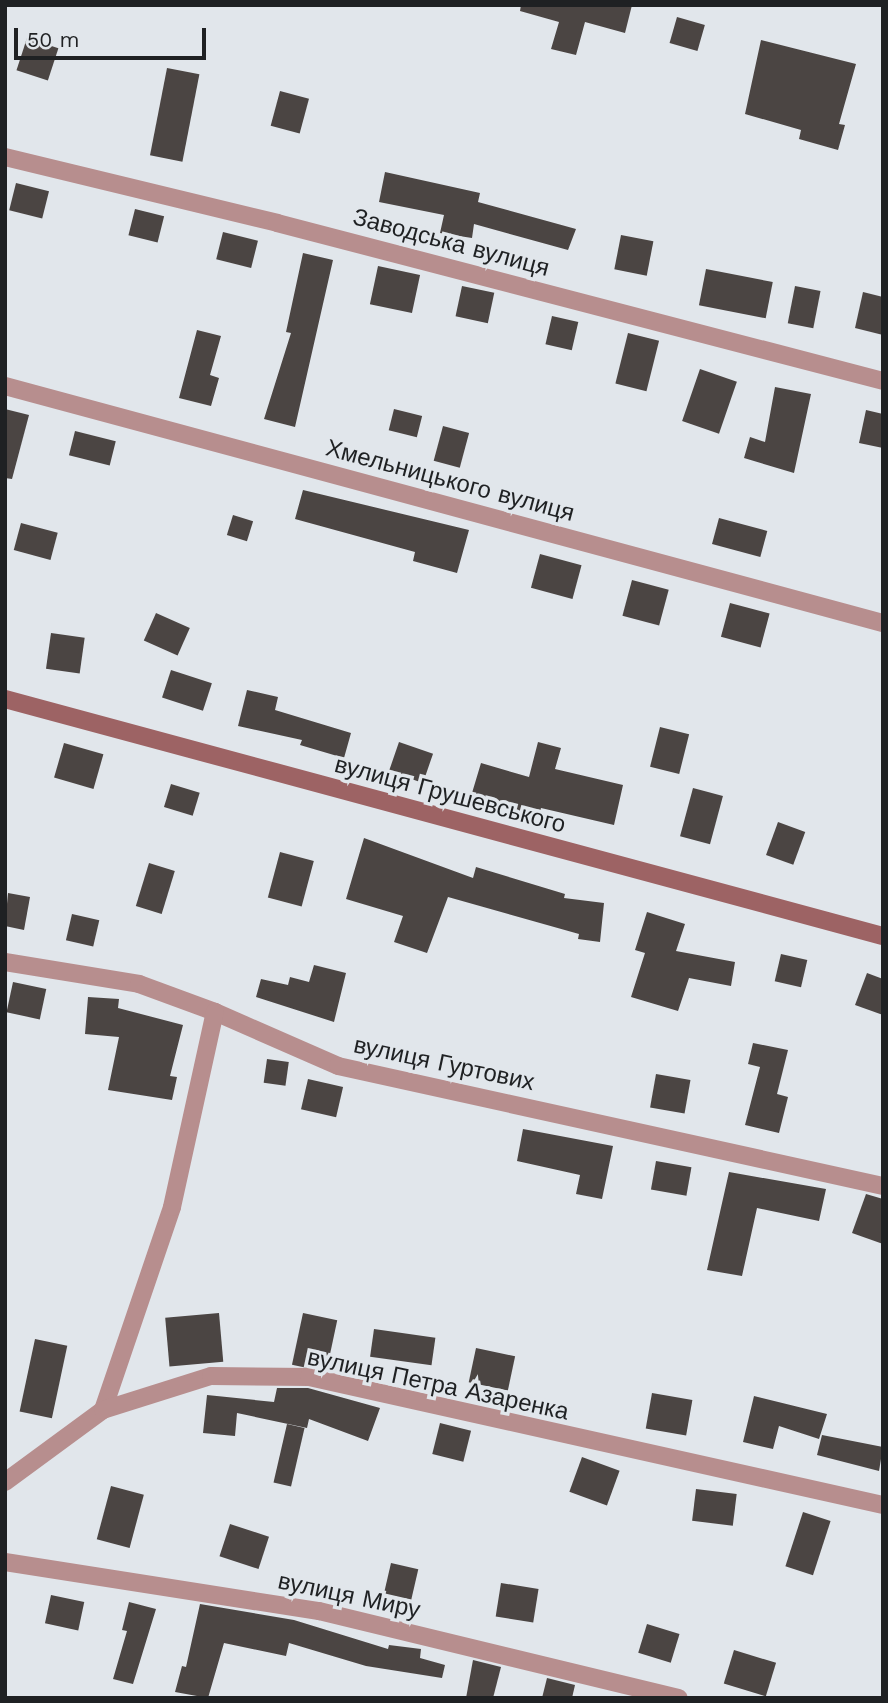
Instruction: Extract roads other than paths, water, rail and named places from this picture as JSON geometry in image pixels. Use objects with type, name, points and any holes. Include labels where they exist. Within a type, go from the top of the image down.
[{"type":"street","name":"Заводська вулиця","points":[[5,157],[277,223],[883,381]]},
{"type":"street","name":"Хмельницького вулиця","points":[[5,386],[883,623]]},
{"type":"street","name":"вулиця Грушевського","points":[[5,699],[883,936]]},
{"type":"street","name":"вулиця Гуртових","points":[[5,962],[139,985],[215,1012],[338,1066],[883,1186]]},
{"type":"street","points":[[103,1410],[172,1207],[215,1012]]},
{"type":"street","name":"вулиця Петра Азаренка","points":[[5,1482],[103,1410],[211,1376],[309,1377],[883,1505]]},
{"type":"street","name":"вулиця Миру","points":[[5,1562],[319,1611],[680,1698]]}]
